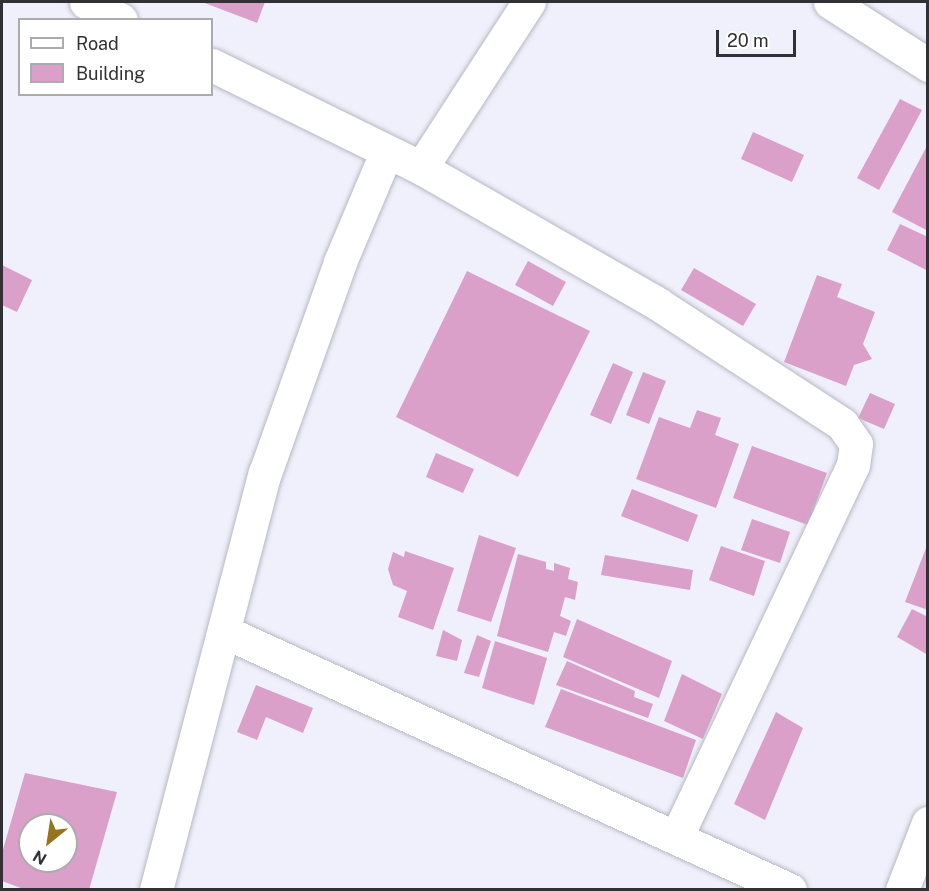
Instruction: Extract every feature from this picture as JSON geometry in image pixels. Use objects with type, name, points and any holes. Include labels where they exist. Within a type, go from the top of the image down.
[{"type":"street","points":[[86,2],[118,18]]},
{"type":"street","points":[[421,168],[529,2]]},
{"type":"street","points":[[830,2],[927,65]]},
{"type":"street","points":[[213,66],[386,153],[421,168],[658,304],[842,424],[856,444],[853,465],[677,835]]},
{"type":"street","points":[[156,890],[281,424],[340,262],[386,153]]},
{"type":"street","points":[[225,632],[677,835],[790,890]]},
{"type":"street","points":[[902,890],[927,823]]},
{"type":"building","points":[[202,2],[265,2],[257,23]]},
{"type":"building","points":[[900,99],[922,110],[879,190],[857,178]]},
{"type":"building","points":[[753,132],[804,155],[792,182],[741,159]]},
{"type":"building","points":[[928,144],[928,231],[892,212]]},
{"type":"building","points":[[900,224],[928,237],[928,271],[887,250]]},
{"type":"building","points":[[528,261],[566,282],[553,306],[515,285]]},
{"type":"building","points":[[2,265],[32,280],[17,312],[2,305]]},
{"type":"building","points":[[694,268],[756,304],[743,326],[681,290]]},
{"type":"building","points":[[467,271],[590,331],[518,477],[396,417]]},
{"type":"building","points":[[817,275],[842,284],[837,297],[875,312],[863,344],[872,359],[854,365],[846,386],[784,362]]},
{"type":"building","points":[[613,363],[633,372],[611,424],[590,415]]},
{"type":"building","points":[[643,372],[666,381],[649,424],[626,415]]},
{"type":"building","points":[[870,393],[895,404],[884,429],[858,418]]},
{"type":"building","points":[[697,410],[721,418],[715,435],[739,444],[716,508],[636,479],[659,417],[690,428]]},
{"type":"building","points":[[752,446],[827,473],[808,525],[733,498]]},
{"type":"building","points":[[436,453],[474,469],[463,493],[426,477]]},
{"type":"building","points":[[632,489],[698,515],[688,542],[621,516]]},
{"type":"building","points":[[752,519],[790,532],[780,563],[741,550]]},
{"type":"building","points":[[479,535],[516,548],[491,622],[457,611]]},
{"type":"building","points":[[928,543],[928,610],[905,602]]},
{"type":"building","points":[[721,546],[765,561],[754,596],[709,580]]},
{"type":"building","points":[[405,551],[454,568],[433,630],[398,617],[407,591],[393,585],[388,569],[393,552],[404,557]]},
{"type":"building","points":[[518,554],[546,562],[546,569],[554,571],[554,563],[570,568],[568,579],[578,582],[575,600],[565,597],[560,616],[571,621],[566,636],[554,632],[548,652],[497,636]]},
{"type":"building","points":[[605,555],[693,570],[690,590],[601,575]]},
{"type":"building","points":[[912,609],[928,617],[928,655],[897,637]]},
{"type":"building","points":[[577,619],[672,661],[659,698],[563,657]]},
{"type":"building","points":[[443,630],[462,640],[457,661],[436,656]]},
{"type":"building","points":[[477,635],[491,641],[479,677],[464,673]]},
{"type":"building","points":[[495,641],[547,658],[534,705],[482,688]]},
{"type":"building","points":[[567,661],[635,691],[634,697],[653,704],[648,718],[556,685]]},
{"type":"building","points":[[682,674],[722,694],[703,739],[664,721]]},
{"type":"building","points":[[256,685],[313,708],[303,733],[266,717],[257,740],[237,732]]},
{"type":"building","points":[[561,689],[696,740],[683,778],[545,727]]},
{"type":"building","points":[[776,712],[803,728],[765,820],[734,804]]},
{"type":"building","points":[[25,773],[117,792],[89,890],[26,890],[2,881],[2,853]]}]
